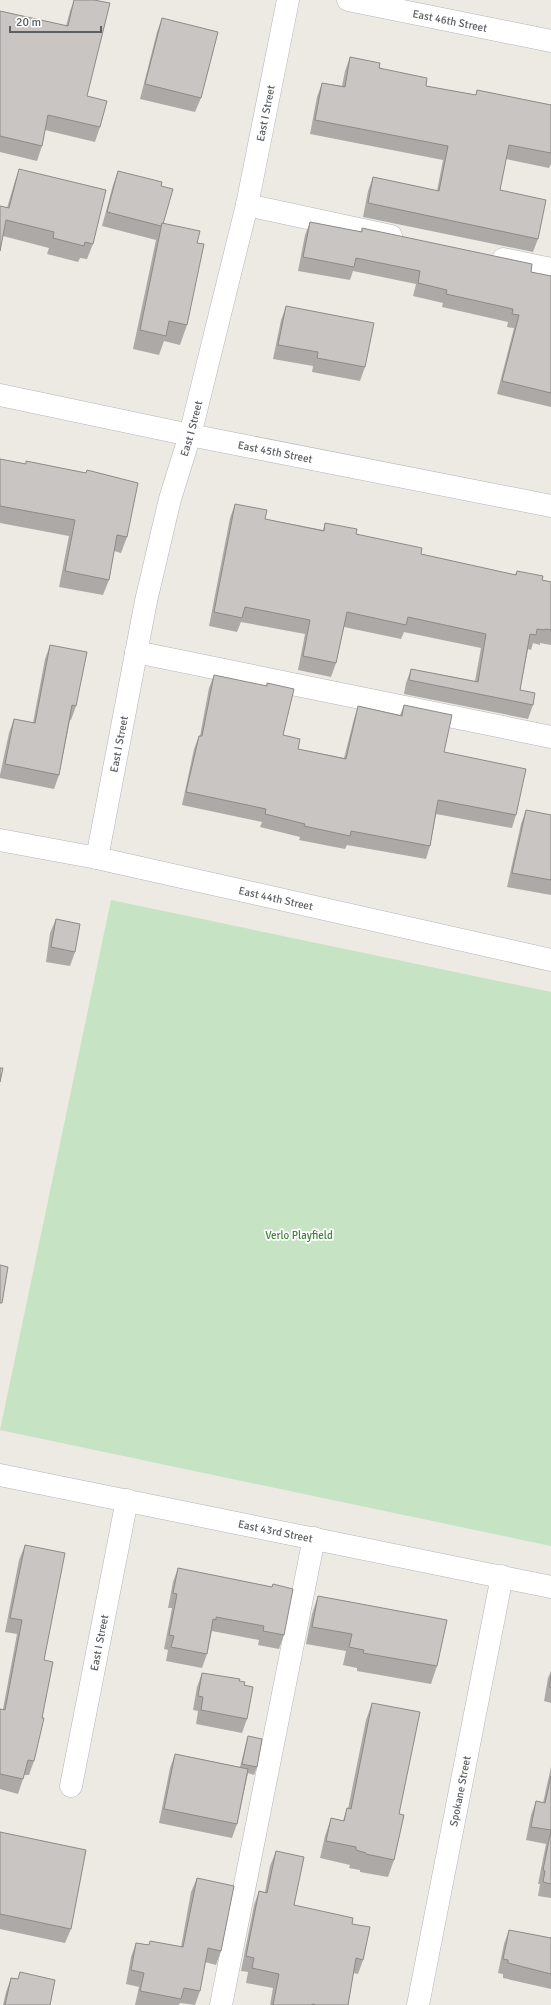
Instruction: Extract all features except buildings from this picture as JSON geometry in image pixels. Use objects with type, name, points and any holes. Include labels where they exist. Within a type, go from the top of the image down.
[{"type":"street","name":"East I Street","points":[[97,858],[146,600],[170,499],[190,435],[247,205],[288,0]]},
{"type":"street","name":"East 46th Street","points":[[348,0],[551,41]]},
{"type":"street","points":[[247,205],[411,240]]},
{"type":"street","points":[[481,255],[551,269]]},
{"type":"street","name":"East 45th Street","points":[[0,395],[190,435],[551,506]]},
{"type":"street","points":[[136,652],[551,737]]},
{"type":"street","name":"East 44th Street","points":[[0,840],[97,858],[551,960]]},
{"type":"street","name":"East 43rd Street","points":[[0,1475],[551,1587]]},
{"type":"street","name":"East I Street","points":[[72,1786],[127,1500]]},
{"type":"street","points":[[221,2005],[314,1538]]},
{"type":"street","name":"Spokane Street","points":[[418,2005],[502,1576]]},
{"type":"green space","name":"Verlo Playfield","points":[[111,900],[551,992],[551,1546],[0,1430]]}]
